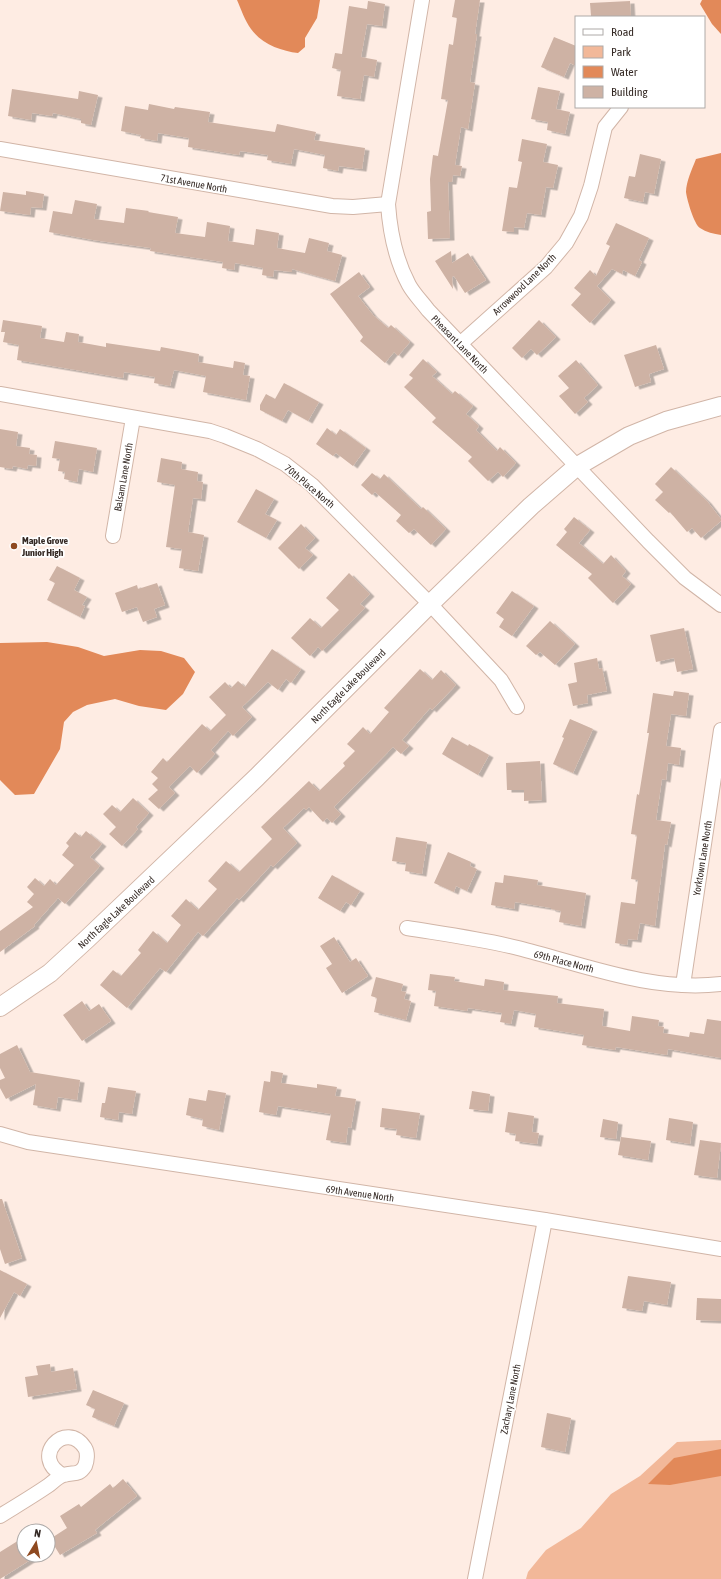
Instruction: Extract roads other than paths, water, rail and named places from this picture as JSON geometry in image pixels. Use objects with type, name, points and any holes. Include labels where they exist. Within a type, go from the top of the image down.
[{"type":"street","name":"Pheasant Lane North","points":[[422,0],[388,204],[390,228],[396,258],[410,286],[428,310],[576,467],[685,578],[721,605]]},
{"type":"street","name":"Arrowwood Lane North","points":[[460,344],[546,266],[566,243],[581,216],[591,186],[606,126],[620,108]]},
{"type":"street","name":"71st Avenue North","points":[[0,149],[332,206],[353,207],[388,204]]},
{"type":"street","name":"70th Place North","points":[[0,394],[194,428],[225,436],[257,449],[285,464],[312,485],[335,507],[430,604],[501,680],[517,707]]},
{"type":"street","name":"North Eagle Lake Boulevard","points":[[0,1007],[50,973],[87,939],[257,777],[430,604],[531,506],[576,467],[629,436],[666,421],[721,406]]},
{"type":"street","name":"Balsam Lane North","points":[[113,536],[133,418]]},
{"type":"street","name":"Yorktown Lane North","points":[[683,985],[721,730]]},
{"type":"street","name":"69th Place North","points":[[407,928],[472,938],[517,948],[656,984],[704,986],[721,984]]},
{"type":"street","name":"69th Avenue North","points":[[0,1134],[28,1142],[721,1248]]},
{"type":"street","name":"Zachary Lane North","points":[[475,1579],[545,1220]]},
{"type":"street","points":[[0,1516],[49,1486],[63,1474]]},
{"type":"water","points":[[237,0],[320,0],[317,18],[305,38],[305,47],[298,53],[285,51],[272,46],[255,34],[245,19]]},
{"type":"water","points":[[702,0],[721,0],[721,34],[712,24],[700,4]]},
{"type":"water","points":[[721,153],[721,235],[707,232],[700,228],[695,222],[691,212],[686,188],[696,159]]},
{"type":"water","points":[[47,642],[78,647],[104,656],[140,650],[161,651],[184,658],[195,672],[183,694],[166,710],[139,706],[115,699],[87,705],[73,712],[64,722],[60,749],[34,794],[15,795],[0,780],[0,643]]},
{"type":"water","points":[[721,1449],[721,1476],[670,1485],[648,1484],[674,1458]]},
{"type":"place","name":"Maple Grove Junior High","points":[[14,546]]}]
